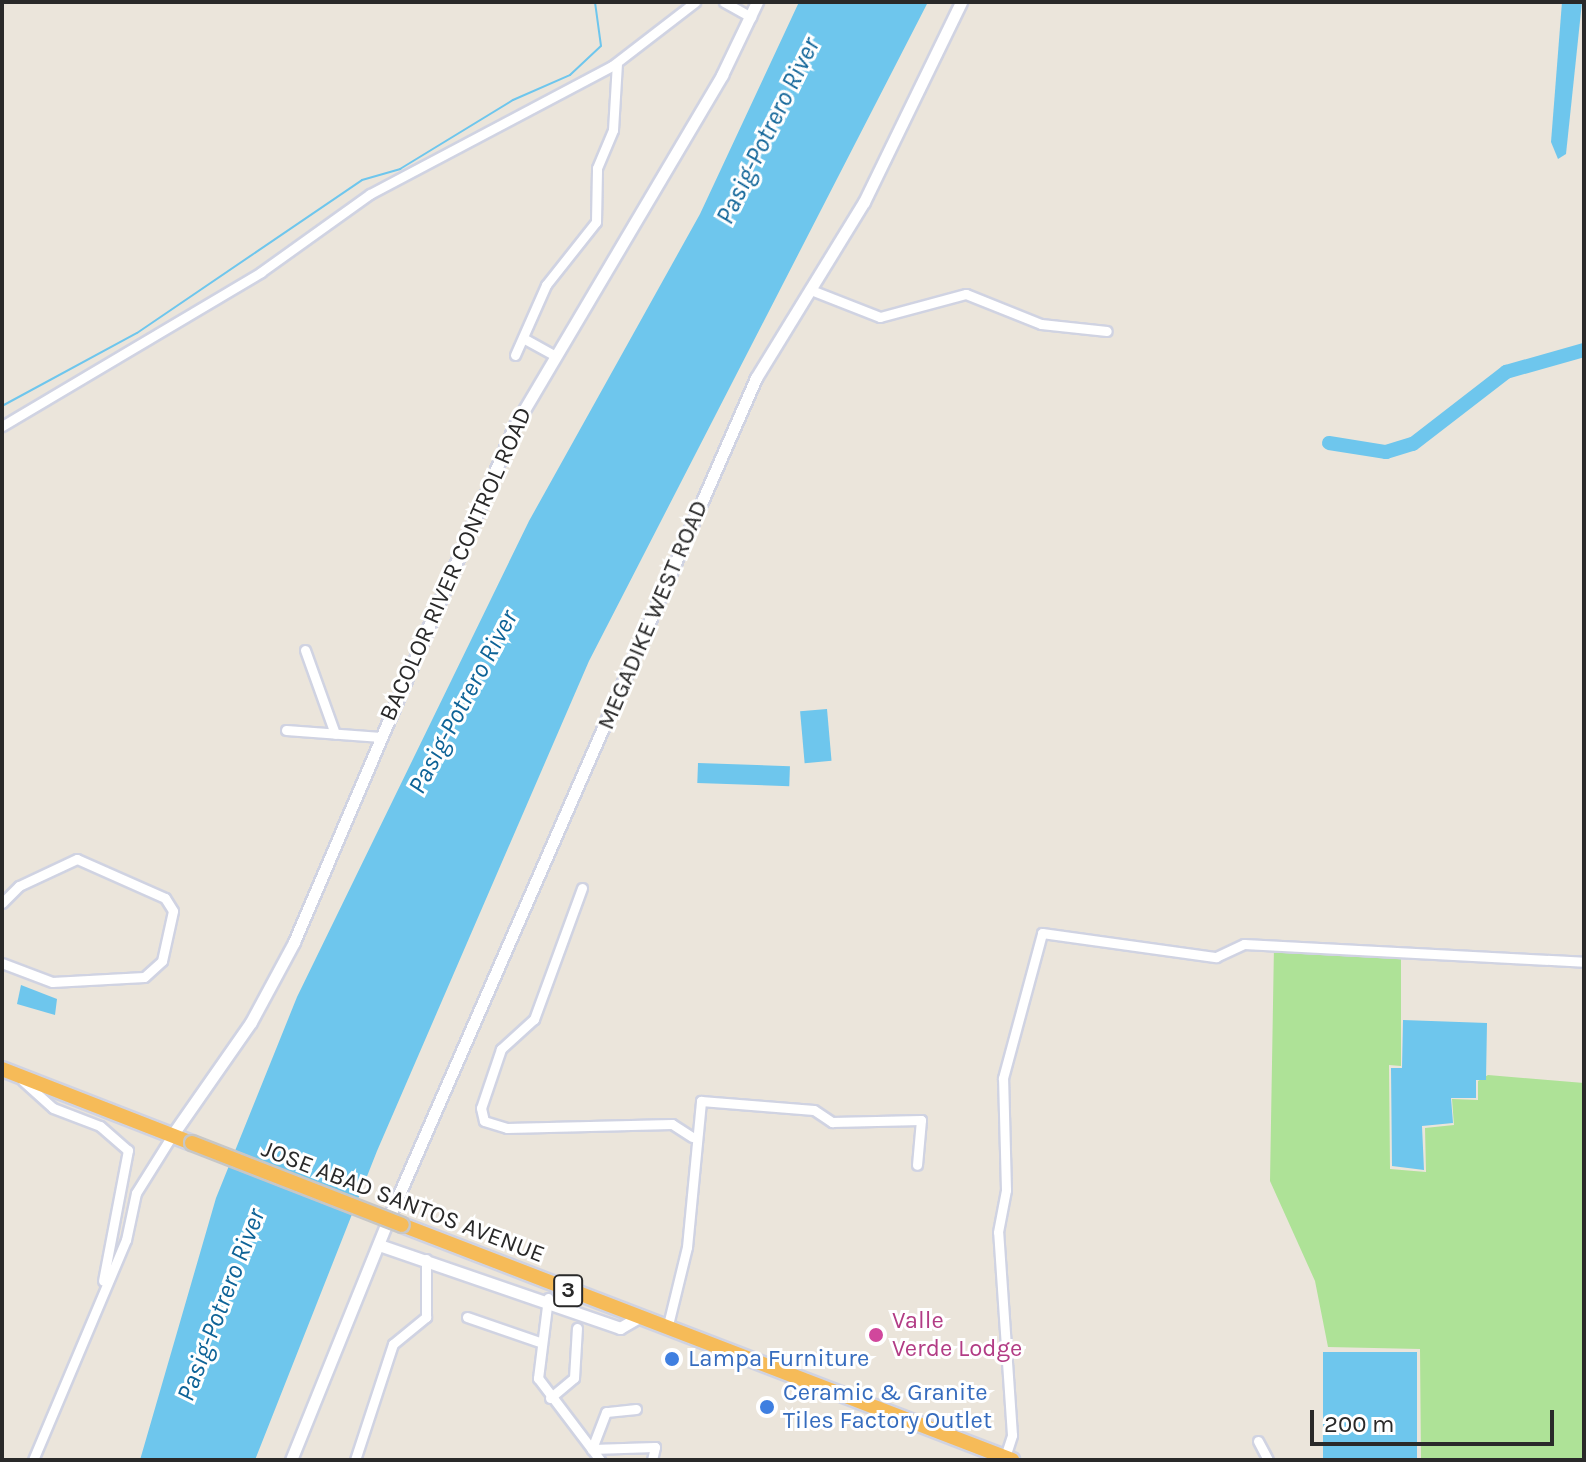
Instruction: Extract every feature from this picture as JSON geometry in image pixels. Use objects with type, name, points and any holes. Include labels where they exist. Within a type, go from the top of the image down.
[{"type":"highway","name":"JOSE ABAD SANTOS AVENUE","points":[[9,1072],[982,1454],[1008,1459]]},
{"type":"street","points":[[724,2],[751,17]]},
{"type":"street","name":"BACOLOR RIVER CONTROL ROAD","points":[[173,1134],[271,987],[497,462],[757,2]]},
{"type":"street","name":"MEGADIKE WEST ROAD","points":[[291,1460],[752,388],[890,151],[961,2]]},
{"type":"street","points":[[2,426],[261,272],[370,194],[619,58],[689,4]]},
{"type":"street","points":[[515,355],[546,285],[596,222],[597,168],[613,130],[619,58]]},
{"type":"street","points":[[811,290],[880,317],[966,294],[1041,324],[1107,331]]},
{"type":"street","points":[[523,338],[555,356]]},
{"type":"street","points":[[305,650],[335,734]]},
{"type":"street","points":[[286,730],[381,737]]},
{"type":"street","points":[[2,903],[19,886],[77,859],[165,898],[173,911],[162,961],[144,977],[52,982],[2,963]]},
{"type":"street","points":[[582,888],[534,1019],[501,1049],[481,1108],[484,1121],[507,1128],[672,1124],[692,1137]]},
{"type":"street","points":[[1008,1459],[1012,1435],[998,1232],[1006,1190],[1003,1078],[1042,933],[1216,957],[1244,944],[1584,962]]},
{"type":"street","points":[[9,1072],[53,1108],[100,1126],[128,1150],[99,1300]]},
{"type":"street","points":[[667,1329],[687,1247],[692,1137],[701,1101],[814,1110],[832,1122],[921,1120],[917,1165]]},
{"type":"street","points":[[33,1460],[126,1240],[136,1193],[173,1134]]},
{"type":"street","points":[[382,1246],[548,1298],[620,1328],[637,1318]]},
{"type":"street","points":[[355,1460],[392,1345],[426,1317],[426,1259]]},
{"type":"street","points":[[548,1298],[538,1378],[550,1398],[600,1460]]},
{"type":"street","points":[[467,1317],[542,1343]]},
{"type":"street","points":[[550,1398],[574,1378],[577,1328]]},
{"type":"street","points":[[592,1449],[606,1412],[636,1409]]},
{"type":"street","points":[[1258,1441],[1268,1460]]},
{"type":"street","points":[[592,1449],[655,1447],[652,1460]]},
{"type":"green space","points":[[1274,945],[1401,959],[1401,1066],[1389,1065],[1390,1169],[1426,1172],[1425,1128],[1454,1125],[1452,1099],[1478,1100],[1478,1081],[1488,1075],[1584,1083],[1584,1460],[1421,1460],[1420,1349],[1328,1347],[1315,1281],[1270,1181]]},
{"type":"water","name":"Pasig-Potrero River","points":[[799,2],[928,2],[589,661],[377,1151],[255,1460],[140,1460],[216,1198],[297,997],[529,521],[700,214]]},
{"type":"water","points":[[1562,2],[1582,2],[1566,154],[1558,159],[1551,142]]},
{"type":"water","points":[[827,709],[832,761],[805,763],[800,711]]},
{"type":"water","points":[[698,763],[790,766],[789,786],[697,783]]},
{"type":"water","points":[[21,985],[57,999],[55,1015],[17,1004]]},
{"type":"water","points":[[1403,1020],[1487,1023],[1486,1080],[1476,1080],[1476,1098],[1451,1098],[1453,1123],[1422,1126],[1424,1170],[1392,1166],[1391,1068],[1402,1068]]},
{"type":"water","points":[[1323,1352],[1417,1352],[1417,1458],[1323,1458]]},
{"type":"waterway","points":[[2,406],[137,333],[362,180],[400,169],[513,100],[570,75],[601,46],[595,2]]},
{"type":"waterway","points":[[1329,443],[1386,452],[1413,444],[1506,372],[1584,350]]},
{"type":"place","name":"Valle Verde Lodge","points":[[876,1335]]},
{"type":"place","name":"Lampa Furniture","points":[[672,1359]]},
{"type":"place","name":"Ceramic & Granite Tiles Factory Outlet","points":[[767,1407]]}]
